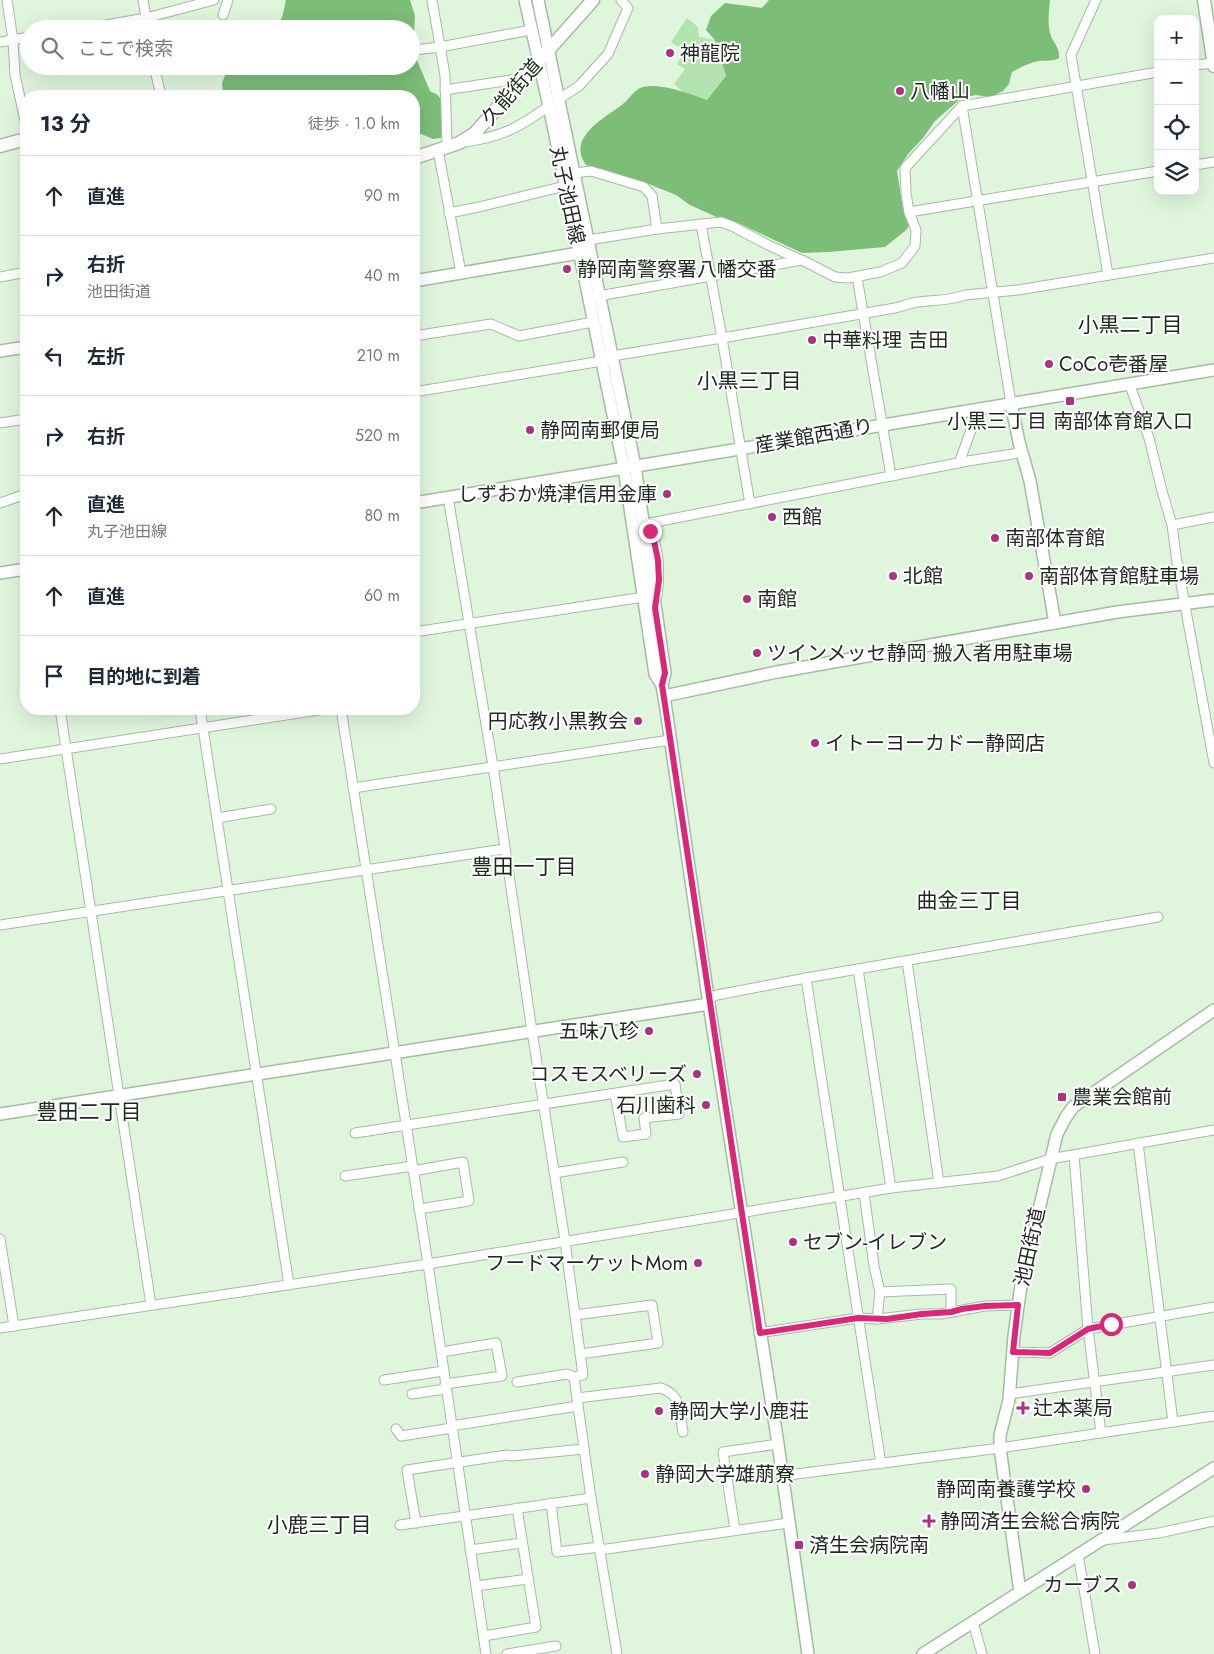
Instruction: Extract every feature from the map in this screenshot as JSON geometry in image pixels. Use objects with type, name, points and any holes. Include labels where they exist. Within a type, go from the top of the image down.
[{"type":"main road","name":"久能街道","points":[[420,156],[448,146],[475,133],[593,0]]},
{"type":"main road","points":[[1204,0],[1214,64]]},
{"type":"main road","points":[[0,146],[20,141]]},
{"type":"street","points":[[7,0],[13,40],[15,75],[20,98]]},
{"type":"street","points":[[143,0],[146,18]]},
{"type":"street","points":[[134,20],[212,0]]},
{"type":"street","points":[[222,15],[228,0]]},
{"type":"street","points":[[432,0],[445,90],[449,213],[461,273]]},
{"type":"street","name":"丸子池田線","points":[[525,0],[549,106],[601,359],[645,524],[655,674],[663,690]]},
{"type":"street","name":"丸子池田線","points":[[538,0],[600,295],[616,355],[649,597],[655,608],[665,673],[663,690],[708,1001],[778,1444],[781,1476],[808,1654]]},
{"type":"street","points":[[559,98],[579,86],[608,54],[628,8],[621,0]]},
{"type":"street","points":[[1096,0],[1071,55],[1108,275]]},
{"type":"street","points":[[420,49],[532,30]]},
{"type":"street","points":[[0,42],[20,39]]},
{"type":"street","points":[[1199,65],[1214,64]]},
{"type":"street","points":[[420,280],[579,253],[589,240],[657,229],[721,222],[835,277],[857,277],[880,272],[902,263],[915,246],[916,230],[909,212],[905,168],[962,106],[1154,73]]},
{"type":"street","points":[[156,75],[160,90]]},
{"type":"street","points":[[445,90],[525,78]]},
{"type":"street","points":[[448,146],[489,138],[508,132],[525,123],[549,106]]},
{"type":"street","points":[[962,106],[1011,403],[1030,481],[1055,623]]},
{"type":"street","points":[[1199,164],[1214,162]]},
{"type":"street","points":[[449,213],[565,186],[575,173],[591,171],[644,187],[652,196],[657,229]]},
{"type":"street","points":[[909,212],[1154,171]]},
{"type":"street","points":[[701,224],[750,504]]},
{"type":"street","points":[[420,391],[616,355],[895,308],[915,302],[928,302],[965,295],[1018,290],[1214,258]]},
{"type":"street","points":[[588,298],[802,260]]},
{"type":"street","points":[[0,277],[20,273]]},
{"type":"street","points":[[857,277],[891,476]]},
{"type":"street","points":[[420,335],[491,324],[519,336],[593,322]]},
{"type":"street","points":[[0,351],[20,348]]},
{"type":"street","name":"産業館西通り","points":[[420,502],[1214,370]]},
{"type":"street","points":[[1129,383],[1150,438],[1162,492],[1172,525],[1214,763]]},
{"type":"street","points":[[959,463],[979,408]]},
{"type":"street","points":[[0,423],[20,420]]},
{"type":"street","points":[[655,608],[659,580],[658,560],[653,536],[645,524],[1022,451]]},
{"type":"street","points":[[0,502],[20,496]]},
{"type":"street","points":[[448,498],[493,766],[584,1375],[574,1377],[567,1374],[517,1382]]},
{"type":"street","points":[[1172,525],[1214,517]]},
{"type":"street","points":[[0,573],[20,570]]},
{"type":"street","points":[[420,631],[649,597]]},
{"type":"street","points":[[663,690],[778,672],[1117,612],[1214,600]]},
{"type":"street","points":[[61,715],[151,1305]]},
{"type":"street","points":[[201,715],[289,1284]]},
{"type":"street","points":[[0,759],[286,715]]},
{"type":"street","points":[[342,715],[428,1264],[486,1654]]},
{"type":"street","points":[[353,788],[670,740]]},
{"type":"street","points":[[216,818],[271,809]]},
{"type":"street","points":[[0,925],[504,849]]},
{"type":"street","points":[[0,1114],[532,1031],[708,1001],[717,995],[806,978],[1158,917]]},
{"type":"street","points":[[907,961],[939,1182]]},
{"type":"street","points":[[858,969],[891,1188]]},
{"type":"street","points":[[806,978],[881,1464]]},
{"type":"street","name":"池田街道","points":[[1020,1592],[1000,1448],[1000,1435],[1009,1394],[1021,1285],[1050,1159],[1060,1127],[1073,1108],[1214,1010]]},
{"type":"street","points":[[355,1133],[675,1084],[679,1114],[644,1118],[646,1134],[623,1137],[616,1094]]},
{"type":"street","points":[[0,1328],[428,1264],[891,1188],[998,1176],[1050,1159],[1214,1130]]},
{"type":"street","points":[[1138,1143],[1173,1422]]},
{"type":"street","points":[[1074,1155],[1088,1329],[1101,1433]]},
{"type":"street","points":[[345,1176],[463,1162],[470,1201],[419,1209]]},
{"type":"street","points":[[554,1173],[623,1162]]},
{"type":"street","points":[[864,1193],[874,1266],[880,1292],[877,1319]]},
{"type":"street","points":[[0,1239],[14,1326]]},
{"type":"street","points":[[880,1292],[951,1289],[951,1312]]},
{"type":"street","points":[[575,1315],[652,1305],[658,1343],[580,1354]]},
{"type":"street","points":[[760,1333],[858,1318],[877,1319],[951,1312],[985,1306],[1018,1305]]},
{"type":"street","points":[[1013,1352],[1050,1353],[1088,1329],[1214,1307]]},
{"type":"street","points":[[412,1394],[502,1376],[496,1343],[441,1352]]},
{"type":"street","points":[[1009,1394],[1214,1365]]},
{"type":"street","points":[[384,1380],[443,1372]]},
{"type":"street","points":[[574,1377],[591,1498],[617,1654]]},
{"type":"street","points":[[396,1428],[401,1436],[661,1388],[670,1391],[677,1398],[683,1432]]},
{"type":"street","points":[[781,1476],[1000,1448],[1214,1416]]},
{"type":"street","points":[[734,1530],[723,1452],[778,1444]]},
{"type":"street","points":[[416,1523],[407,1470],[507,1455],[584,1449]]},
{"type":"street","points":[[923,1654],[1214,1468]]},
{"type":"street","points":[[400,1525],[591,1498]]},
{"type":"street","points":[[551,1503],[557,1552],[788,1524]]},
{"type":"street","points":[[484,1636],[536,1627],[517,1508]]},
{"type":"street","points":[[1100,1540],[1160,1533],[1214,1521]]},
{"type":"street","points":[[470,1550],[522,1543]]},
{"type":"street","points":[[1078,1554],[1095,1654]]},
{"type":"street","points":[[476,1586],[528,1579]]},
{"type":"street","points":[[973,1622],[982,1654]]},
{"type":"street","points":[[507,1654],[556,1646]]},
{"type":"green space","points":[[286,0],[410,0],[415,16],[415,20],[280,20]]},
{"type":"green space","points":[[769,0],[1050,0],[1049,27],[1051,36],[1059,51],[1059,58],[1029,64],[1012,72],[1009,84],[1003,91],[991,97],[976,95],[961,98],[935,121],[908,154],[897,171],[903,209],[910,225],[885,247],[802,253],[736,222],[721,219],[690,205],[676,195],[644,182],[586,165],[581,155],[584,137],[598,122],[623,104],[640,88],[647,86],[665,87],[707,100],[726,76],[715,40],[706,30],[711,16],[725,3],[762,8]]},
{"type":"green space","points":[[687,18],[698,27],[699,37],[715,40],[726,76],[707,100],[684,93],[674,84],[685,69],[677,64],[684,51],[671,42]]},
{"type":"green space","points":[[420,67],[430,91],[438,96],[441,101],[443,117],[441,138],[433,139],[420,134],[420,90],[223,90],[222,83],[225,75],[420,75]]},
{"type":"place","name":"神龍院","points":[[670,53]]},
{"type":"place","name":"八幡山","points":[[900,91]]},
{"type":"place","name":"静岡南警察署八幡交番","points":[[567,269]]},
{"type":"place","name":"中華料理 吉田","points":[[812,340]]},
{"type":"place","name":"CoCo壱番屋","points":[[1049,364]]},
{"type":"place","name":"小黒三丁目 南部体育館入口","points":[[1070,401]]},
{"type":"place","name":"静岡南郵便局","points":[[530,430]]},
{"type":"place","name":"しずおか焼津信用金庫","points":[[667,494]]},
{"type":"place","name":"西館","points":[[772,517]]},
{"type":"place","name":"南部体育館","points":[[995,538]]},
{"type":"place","name":"北館","points":[[893,576]]},
{"type":"place","name":"南部体育館駐車場","points":[[1029,576]]},
{"type":"place","name":"南館","points":[[747,599]]},
{"type":"place","name":"ツインメッセ静岡 搬入者用駐車場","points":[[757,653]]},
{"type":"place","name":"円応教小黒教会","points":[[638,721]]},
{"type":"place","name":"イトーヨーカドー静岡店","points":[[815,743]]},
{"type":"place","name":"五味八珍","points":[[649,1031]]},
{"type":"place","name":"コスモスベリーズ","points":[[697,1074]]},
{"type":"place","name":"農業会館前","points":[[1062,1097]]},
{"type":"place","name":"石川歯科","points":[[706,1105]]},
{"type":"place","name":"セブン-イレブン","points":[[793,1242]]},
{"type":"place","name":"フードマーケットMom","points":[[698,1263]]},
{"type":"place","name":"辻本薬局","points":[[1023,1408]]},
{"type":"place","name":"静岡大学小鹿荘","points":[[659,1411]]},
{"type":"place","name":"静岡大学雄萠寮","points":[[645,1474]]},
{"type":"place","name":"静岡南養護学校","points":[[1086,1489]]},
{"type":"place","name":"静岡済生会総合病院","points":[[929,1521]]},
{"type":"place","name":"済生会病院南","points":[[799,1545]]},
{"type":"place","name":"カーブス","points":[[1132,1585]]},
{"type":"district","name":"小黒二丁目","points":[[1130,325]]},
{"type":"district","name":"小黒三丁目","points":[[749,381]]},
{"type":"district","name":"豊田一丁目","points":[[524,867]]},
{"type":"district","name":"曲金三丁目","points":[[969,901]]},
{"type":"district","name":"豊田二丁目","points":[[89,1112]]},
{"type":"district","name":"小鹿三丁目","points":[[319,1525]]},
{"type":"route","points":[[650,531],[653,536],[658,560],[659,580],[655,608],[665,673],[662,685],[760,1333],[858,1318],[887,1319],[922,1314],[940,1314],[985,1306],[1018,1305],[1013,1352],[1050,1353],[1088,1329],[1111,1324]]}]
